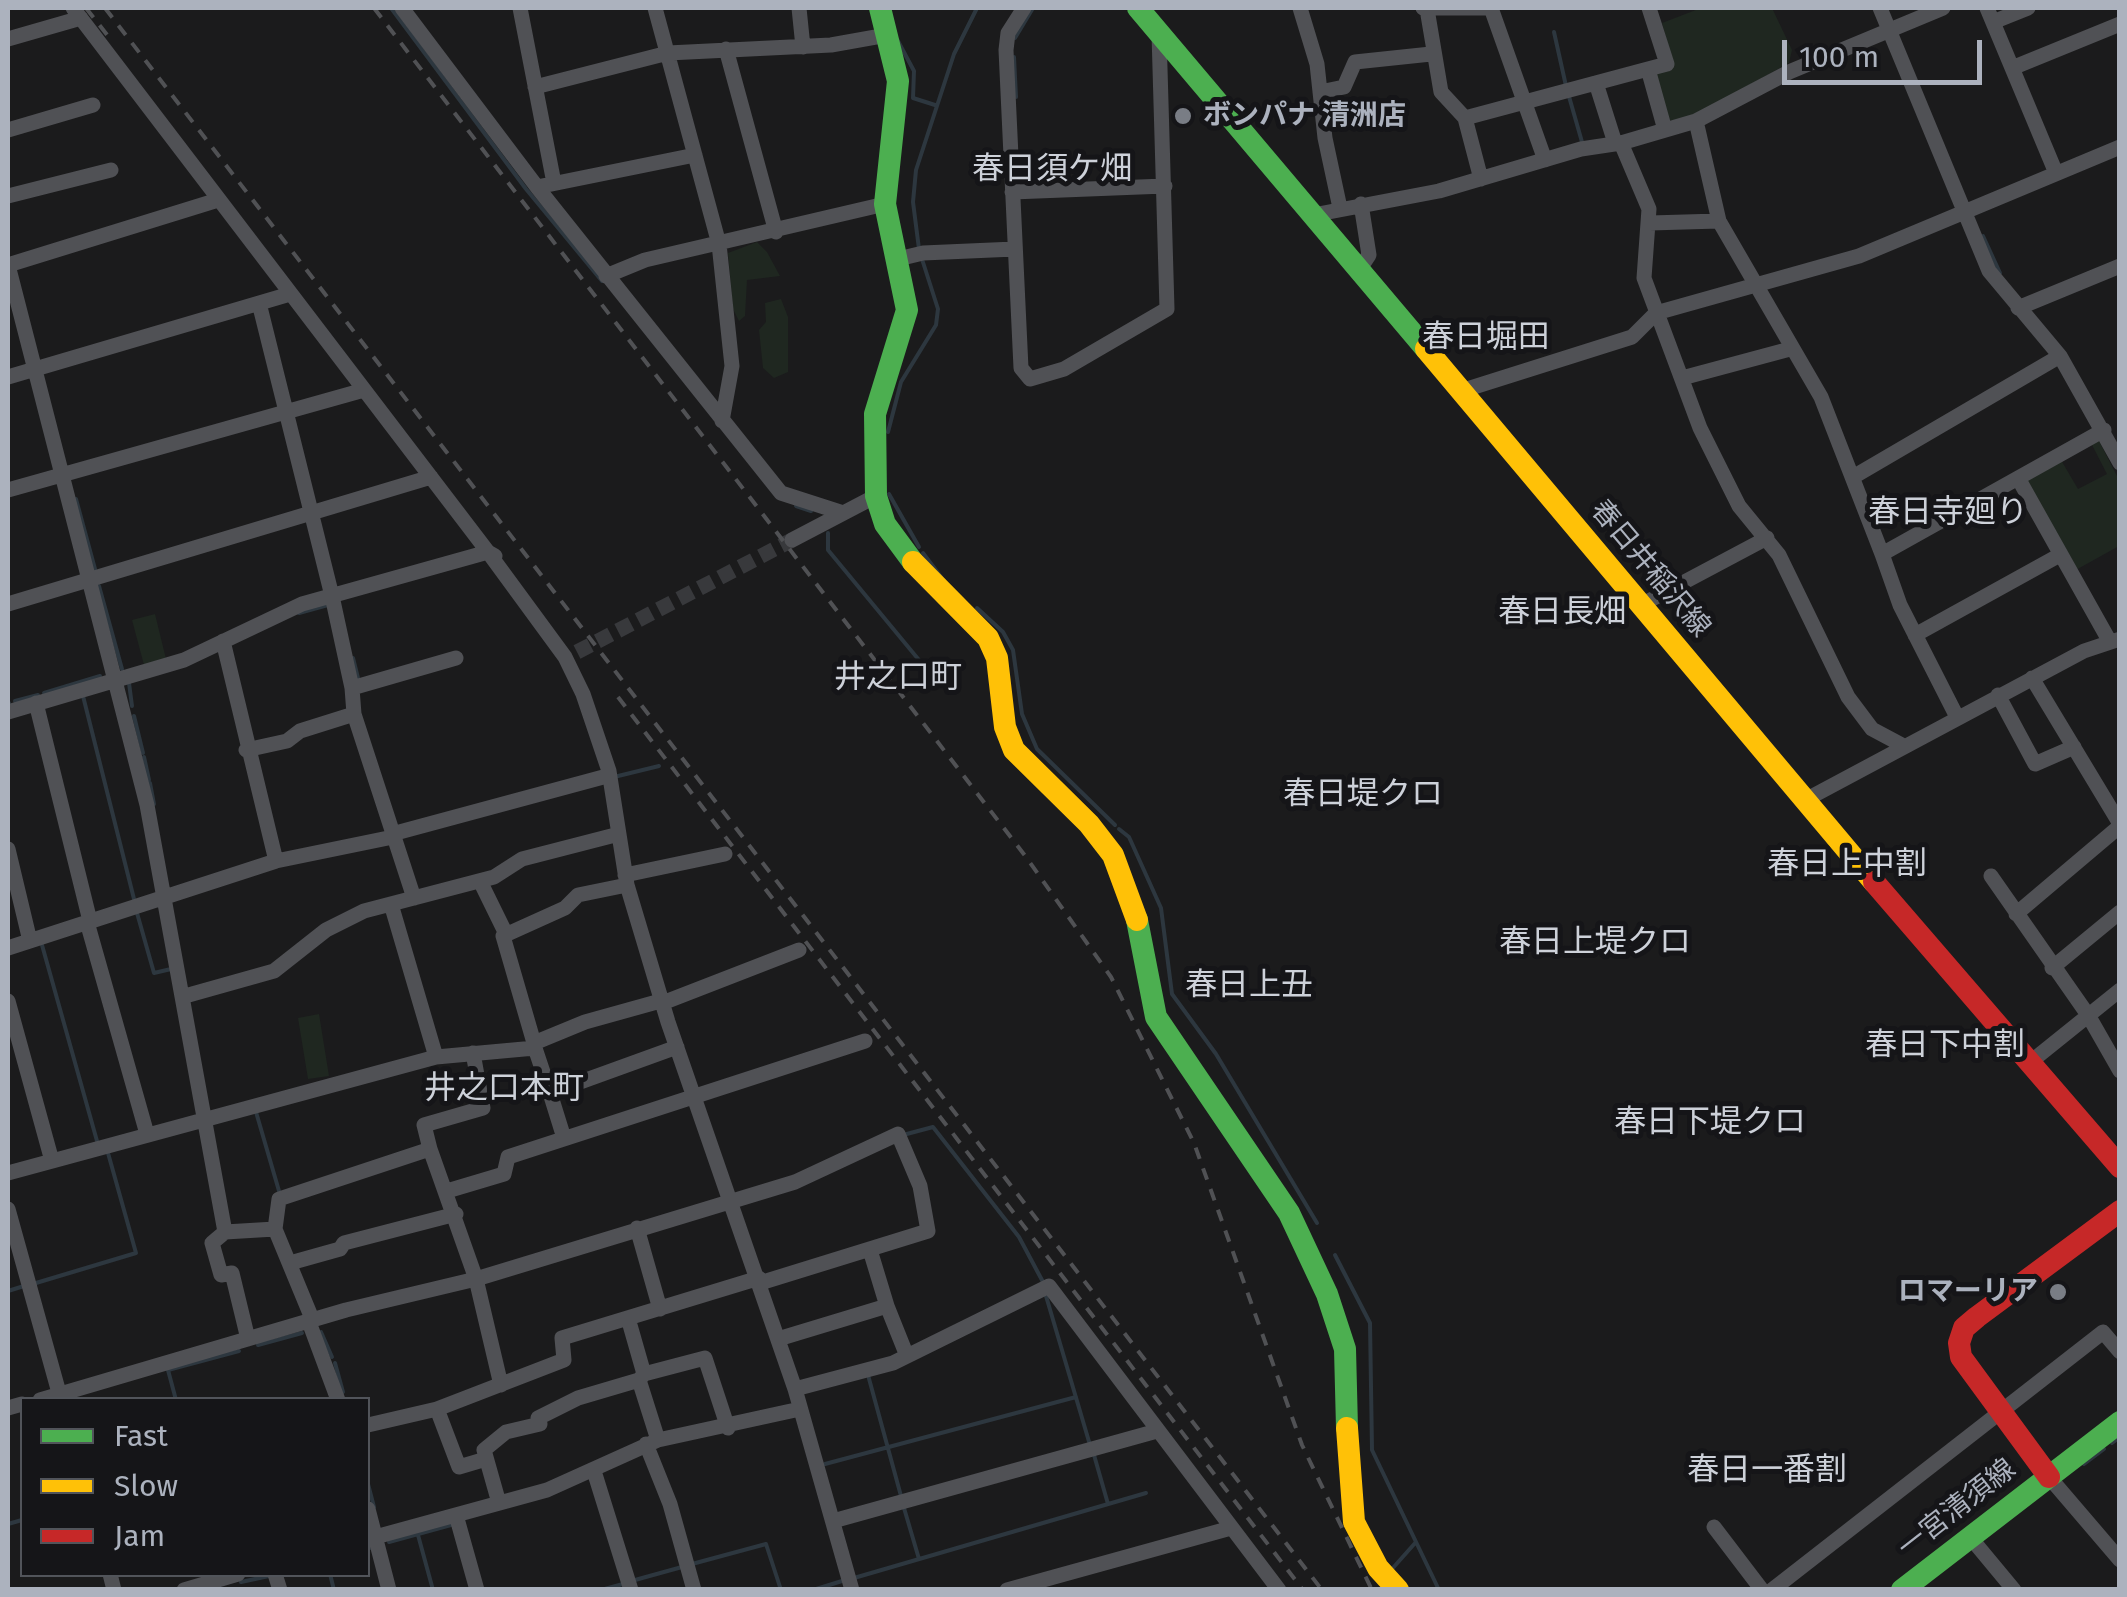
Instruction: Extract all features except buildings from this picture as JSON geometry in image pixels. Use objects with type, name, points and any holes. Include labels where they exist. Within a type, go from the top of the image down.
[{"type":"main road","points":[[880,8],[898,81],[885,204],[907,310],[876,414],[876,496],[885,524],[918,570],[988,638],[996,658],[1005,727],[1014,750],[1089,824],[1113,855],[1138,922],[1156,1017],[1289,1213],[1333,1310],[1344,1349],[1349,1498],[1354,1522],[1378,1568],[1398,1590]]},
{"type":"main road","name":"春日井稲沢線","points":[[1142,8],[1641,606],[2028,1064],[2120,1167]]},
{"type":"main road","name":"一宮清須線","points":[[2049,1477],[1961,1357],[1964,1328],[2120,1211]]},
{"type":"main road","name":"一宮清須線","points":[[1902,1590],[2120,1422]]},
{"type":"street","points":[[404,8],[546,185],[606,276],[781,493],[840,512]]},
{"type":"street","points":[[520,8],[535,87],[546,185]]},
{"type":"street","points":[[656,8],[719,244],[732,366],[722,421]]},
{"type":"street","points":[[799,8],[803,47]]},
{"type":"street","points":[[1024,8],[1008,33],[1006,50],[1021,368],[1030,379],[1064,369],[1166,309],[1160,34]]},
{"type":"street","points":[[1300,8],[1318,64],[1340,208]]},
{"type":"street","points":[[1481,179],[1465,118],[1441,92],[1425,8],[1490,8],[1545,160]]},
{"type":"street","points":[[1465,118],[1667,64],[1649,8]]},
{"type":"street","points":[[1880,8],[1990,271],[2060,356],[2120,463]]},
{"type":"street","points":[[1312,215],[1481,179],[1696,120],[1789,72],[1943,8]]},
{"type":"street","points":[[2028,8],[1990,14],[2056,174]]},
{"type":"street","points":[[8,39],[77,13],[565,658],[592,718],[608,774],[626,880],[677,1047],[795,1389],[852,1590]]},
{"type":"street","points":[[2012,68],[2120,24]]},
{"type":"street","points":[[535,87],[668,53],[803,47],[887,34]]},
{"type":"street","points":[[726,49],[776,232]]},
{"type":"street","points":[[1320,92],[1344,87],[1355,62],[1431,54]]},
{"type":"street","points":[[1648,69],[1665,130]]},
{"type":"street","points":[[1596,83],[1650,222],[1644,278],[1738,506],[1767,538],[1848,697],[1872,728],[1902,746]]},
{"type":"street","points":[[8,130],[93,105]]},
{"type":"street","points":[[1696,120],[1719,221],[1821,397],[1915,635],[1957,717]]},
{"type":"street","points":[[1461,391],[1632,338],[1656,313],[1860,256],[2120,147]]},
{"type":"street","points":[[546,185],[695,156]]},
{"type":"street","points":[[8,196],[112,170]]},
{"type":"street","points":[[1012,192],[1165,186]]},
{"type":"street","points":[[218,200],[8,265],[116,679],[185,996],[224,1232]]},
{"type":"street","points":[[606,276],[645,260],[885,204]]},
{"type":"street","points":[[1360,270],[1369,255],[1361,204]]},
{"type":"street","points":[[1650,222],[1719,221]]},
{"type":"street","points":[[898,260],[923,253],[1015,249]]},
{"type":"street","points":[[2018,308],[2120,266]]},
{"type":"street","points":[[8,377],[290,294]]},
{"type":"street","points":[[259,304],[332,596],[354,714],[414,898]]},
{"type":"street","points":[[1682,378],[1790,349]]},
{"type":"street","points":[[1853,478],[2060,356]]},
{"type":"street","points":[[8,490],[364,390]]},
{"type":"street","points":[[1882,554],[2104,430]]},
{"type":"street","points":[[8,604],[430,477]]},
{"type":"street","points":[[1807,799],[2032,678],[2115,640],[2058,556],[2018,478]]},
{"type":"street","points":[[792,540],[876,496]]},
{"type":"street","points":[[1641,606],[1767,538]]},
{"type":"street","points":[[8,712],[184,660],[302,604],[488,552],[501,560],[575,653],[600,715],[611,760],[608,774]]},
{"type":"street","points":[[1915,635],[2058,556]]},
{"type":"street","points":[[223,641],[246,750],[276,861]]},
{"type":"street","points":[[352,688],[456,658]]},
{"type":"street","points":[[2016,914],[2120,825],[2032,678]]},
{"type":"street","points":[[1998,696],[2035,764],[2074,747]]},
{"type":"street","points":[[36,703],[89,921],[147,1134]]},
{"type":"street","points":[[246,750],[287,741],[300,731],[354,714]]},
{"type":"street","points":[[8,948],[276,861],[393,835],[608,774]]},
{"type":"street","points":[[185,996],[274,971],[326,930],[364,911],[480,881],[508,871],[522,860],[620,834]]},
{"type":"street","points":[[8,850],[30,941]]},
{"type":"street","points":[[564,1138],[502,936],[565,908],[578,895],[725,854]]},
{"type":"street","points":[[1992,876],[2088,1015],[2120,1071]]},
{"type":"street","points":[[480,881],[506,934]]},
{"type":"street","points":[[390,904],[430,1024],[436,1057]]},
{"type":"street","points":[[2052,968],[2120,912]]},
{"type":"street","points":[[8,1174],[205,1117],[436,1057],[535,1045],[585,1022],[664,1001],[800,950]]},
{"type":"street","points":[[2028,1064],[2120,990]]},
{"type":"street","points":[[8,1001],[52,1161]]},
{"type":"street","points":[[447,1191],[504,1174],[508,1157],[865,1040]]},
{"type":"street","points":[[550,1093],[677,1047]]},
{"type":"street","points":[[473,1053],[482,1108],[424,1125],[476,1279],[501,1384]]},
{"type":"street","points":[[8,1210],[60,1397],[311,1321],[476,1279],[794,1182],[898,1134],[920,1186],[928,1231],[562,1338],[564,1360],[438,1410],[370,1425]]},
{"type":"street","points":[[337,1397],[276,1229],[279,1199],[430,1149]]},
{"type":"street","points":[[290,1264],[340,1249],[344,1243],[456,1214]]},
{"type":"street","points":[[637,1228],[660,1309]]},
{"type":"street","points":[[248,1340],[232,1273],[221,1275],[212,1243],[224,1232],[276,1229]]},
{"type":"street","points":[[870,1250],[907,1356]]},
{"type":"street","points":[[795,1389],[907,1356],[1049,1286],[1279,1590]]},
{"type":"street","points":[[778,1339],[887,1306]]},
{"type":"street","points":[[628,1318],[652,1442],[694,1590]]},
{"type":"street","points":[[1772,1590],[2104,1332],[2120,1352]]},
{"type":"street","points":[[499,1503],[484,1450],[506,1432],[540,1424],[538,1418],[578,1398],[642,1377],[705,1358],[728,1428]]},
{"type":"street","points":[[389,1590],[371,1538],[499,1503],[594,1471],[652,1442],[800,1409]]},
{"type":"street","points":[[438,1410],[459,1467],[486,1459]]},
{"type":"street","points":[[833,1520],[1156,1431]]},
{"type":"street","points":[[594,1471],[631,1590]]},
{"type":"street","points":[[2049,1477],[2120,1560]]},
{"type":"street","points":[[456,1514],[477,1590]]},
{"type":"street","points":[[1714,1526],[1762,1590]]},
{"type":"street","points":[[1006,1590],[1231,1528]]},
{"type":"street","points":[[1970,1537],[2014,1590]]},
{"type":"street","points":[[184,1590],[235,1580]]},
{"type":"shaded area","points":[[1701,8],[1772,8],[1792,50],[1789,63],[1697,114],[1673,121],[1666,119],[1656,73],[1673,64],[1662,23]]},
{"type":"shaded area","points":[[757,242],[780,276],[747,280],[745,316],[739,321],[733,309],[728,253]]},
{"type":"shaded area","points":[[781,299],[788,317],[788,372],[774,378],[763,368],[759,330],[766,322],[765,303]]},
{"type":"shaded area","points":[[2098,439],[2119,480],[2119,546],[2074,571],[2025,485],[2028,478],[2061,460],[2078,489],[2107,474],[2091,443]]},
{"type":"shaded area","points":[[155,614],[166,659],[144,665],[132,620]]},
{"type":"shaded area","points":[[319,1014],[329,1076],[308,1079],[298,1018]]},
{"type":"waterway","points":[[391,8],[526,189],[602,281]]},
{"type":"waterway","points":[[919,249],[913,202],[916,170],[954,54],[977,8]]},
{"type":"waterway","points":[[1015,38],[1033,8]]},
{"type":"waterway","points":[[1554,32],[1566,86]]},
{"type":"waterway","points":[[898,41],[914,71],[913,98],[935,105]]},
{"type":"waterway","points":[[1014,57],[1016,97]]},
{"type":"waterway","points":[[1568,93],[1582,142]]},
{"type":"waterway","points":[[1983,236],[2000,273]]},
{"type":"waterway","points":[[888,432],[901,382],[936,325],[938,309],[921,256]]},
{"type":"waterway","points":[[889,494],[919,547]]},
{"type":"waterway","points":[[76,499],[95,569]]},
{"type":"waterway","points":[[796,506],[811,511]]},
{"type":"waterway","points":[[828,533],[828,550],[938,683]]},
{"type":"waterway","points":[[923,553],[944,581]]},
{"type":"waterway","points":[[99,586],[122,669]]},
{"type":"waterway","points":[[299,613],[328,605]]},
{"type":"waterway","points":[[977,608],[1003,632],[1013,650],[1022,714],[1037,749],[1115,825]]},
{"type":"waterway","points":[[353,658],[358,678]]},
{"type":"waterway","points":[[44,693],[100,676]]},
{"type":"waterway","points":[[129,683],[132,706]]},
{"type":"waterway","points":[[15,701],[38,695]]},
{"type":"waterway","points":[[83,696],[134,899]]},
{"type":"waterway","points":[[134,716],[143,753]]},
{"type":"waterway","points":[[144,757],[149,780]]},
{"type":"waterway","points":[[614,777],[659,766]]},
{"type":"waterway","points":[[150,783],[154,804]]},
{"type":"waterway","points":[[1119,829],[1129,837],[1161,908],[1172,994],[1216,1054],[1317,1223]]},
{"type":"waterway","points":[[137,913],[154,973],[171,969]]},
{"type":"waterway","points":[[42,945],[97,1141]]},
{"type":"waterway","points":[[256,1112],[279,1191]]},
{"type":"waterway","points":[[903,1135],[933,1127],[1019,1237],[1043,1282]]},
{"type":"waterway","points":[[36,1283],[136,1253],[108,1153]]},
{"type":"waterway","points":[[1335,1255],[1370,1323],[1372,1450],[1439,1590]]},
{"type":"waterway","points":[[8,1291],[24,1286]]},
{"type":"waterway","points":[[1046,1296],[1090,1445]]},
{"type":"waterway","points":[[321,1332],[332,1357]]},
{"type":"waterway","points":[[258,1345],[302,1333]]},
{"type":"waterway","points":[[175,1397],[168,1370],[239,1351]]},
{"type":"waterway","points":[[335,1363],[343,1392]]},
{"type":"waterway","points":[[868,1375],[901,1496]]},
{"type":"waterway","points":[[825,1464],[1076,1397]]},
{"type":"waterway","points":[[2112,1443],[2120,1437]]},
{"type":"waterway","points":[[2084,1464],[2104,1449]]},
{"type":"waterway","points":[[1094,1455],[1108,1504]]},
{"type":"waterway","points":[[370,1492],[374,1507]]},
{"type":"waterway","points":[[854,1578],[1146,1493]]},
{"type":"waterway","points":[[904,1508],[919,1559]]},
{"type":"waterway","points":[[8,1524],[20,1521]]},
{"type":"waterway","points":[[389,1542],[451,1525]]},
{"type":"waterway","points":[[418,1535],[433,1590]]},
{"type":"waterway","points":[[1392,1569],[1416,1542]]},
{"type":"waterway","points":[[692,1564],[766,1544],[781,1590]]},
{"type":"waterway","points":[[635,1580],[682,1567]]},
{"type":"waterway","points":[[241,1582],[264,1577]]},
{"type":"waterway","points":[[331,1577],[334,1590]]},
{"type":"waterway","points":[[813,1590],[842,1581]]},
{"type":"waterway","points":[[601,1590],[623,1584]]},
{"type":"tunnel","points":[[577,652],[792,540]]},
{"type":"railway","points":[[86,8],[108,36]]},
{"type":"railway","points":[[105,8],[1322,1590]]},
{"type":"railway","points":[[374,8],[1026,857],[1111,977],[1194,1143],[1302,1445],[1372,1590]]},
{"type":"railway","points":[[618,697],[1303,1590]]},
{"type":"traffic: fast","points":[[880,8],[898,81],[885,204],[907,310],[875,414],[876,496],[885,524],[913,562]]},
{"type":"traffic: fast","points":[[1138,8],[1426,349]]},
{"type":"traffic: fast","points":[[1137,920],[1156,1017],[1289,1213],[1327,1294],[1345,1349],[1347,1428]]},
{"type":"traffic: fast","points":[[1902,1590],[2120,1422]]},
{"type":"traffic: slow","points":[[1426,349],[1874,882]]},
{"type":"traffic: slow","points":[[913,562],[988,638],[997,658],[1005,727],[1014,750],[1089,824],[1113,855],[1137,920]]},
{"type":"traffic: slow","points":[[1347,1428],[1354,1522],[1378,1568],[1398,1590]]},
{"type":"traffic: jam","points":[[1874,882],[2120,1167]]},
{"type":"traffic: jam","points":[[2049,1477],[1961,1357],[1959,1343],[1964,1328],[1977,1317],[2120,1211]]},
{"type":"place","name":"ボンパナ 清洲店","points":[[1183,116]]},
{"type":"place","name":"ロマーリア","points":[[2058,1292]]},
{"type":"district","name":"春日須ケ畑","points":[[1052,170]]},
{"type":"district","name":"春日堀田","points":[[1486,338]]},
{"type":"district","name":"春日寺廻り","points":[[1948,513]]},
{"type":"district","name":"春日長畑","points":[[1562,613]]},
{"type":"district","name":"井之口町","points":[[898,678]]},
{"type":"district","name":"春日堤クロ","points":[[1363,795]]},
{"type":"district","name":"春日上中割","points":[[1847,865]]},
{"type":"district","name":"春日上堤クロ","points":[[1595,943]]},
{"type":"district","name":"春日上丑","points":[[1249,986]]},
{"type":"district","name":"春日下中割","points":[[1945,1046]]},
{"type":"district","name":"井之口本町","points":[[504,1089]]},
{"type":"district","name":"春日下堤クロ","points":[[1710,1123]]},
{"type":"district","name":"春日一番割","points":[[1767,1471]]}]
